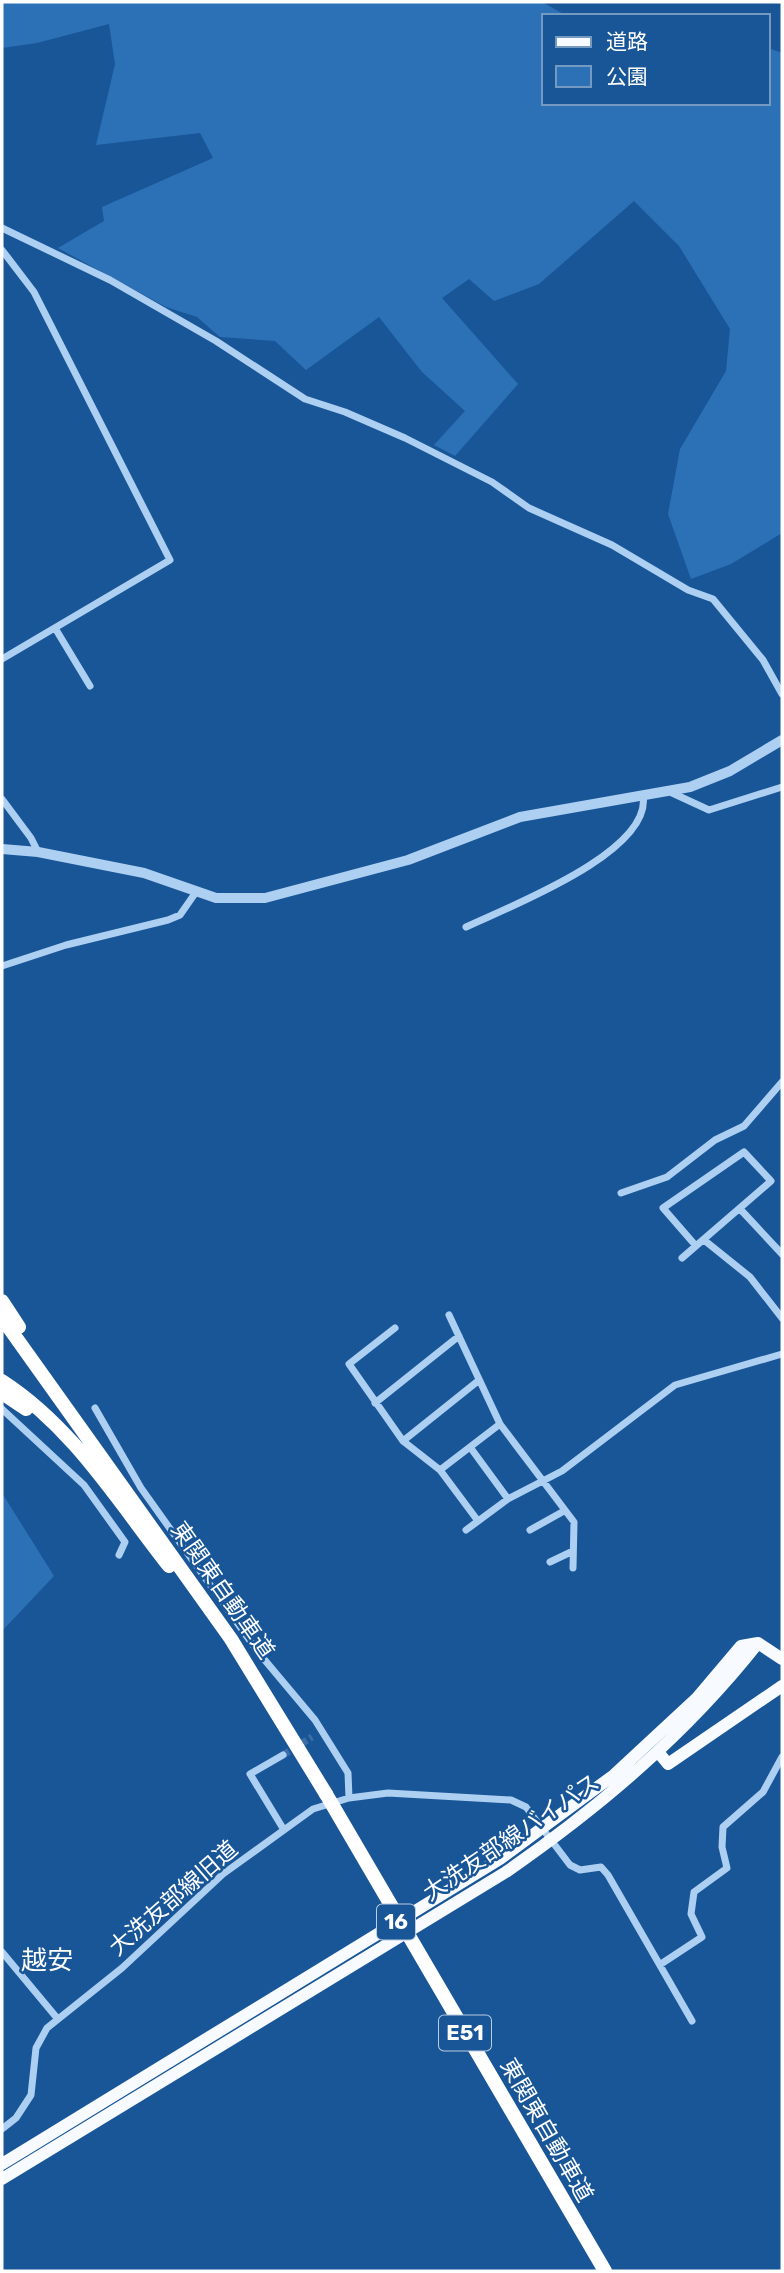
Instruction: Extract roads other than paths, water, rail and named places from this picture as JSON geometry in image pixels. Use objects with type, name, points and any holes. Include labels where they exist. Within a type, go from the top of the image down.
[{"type":"highway","points":[[2,1301],[118,1491]]},
{"type":"highway","points":[[2,1318],[118,1491]]},
{"type":"highway","points":[[2,1381],[61,1428],[118,1491]]},
{"type":"highway","points":[[2,1393],[59,1435],[118,1491]]},
{"type":"highway","name":"東関東自動車道","points":[[118,1491],[281,1722],[326,1794],[605,2271]]},
{"type":"main road","points":[[758,1643],[782,1659]]},
{"type":"main road","name":"大洗友部線バイパス","points":[[2,2179],[506,1872],[551,1841],[659,1753],[758,1643]]},
{"type":"main road","name":"大洗友部線バイパス","points":[[2,2164],[500,1859],[614,1775],[661,1734],[741,1646],[758,1643]]},
{"type":"main road","points":[[659,1753],[668,1764],[782,1686]]},
{"type":"street","points":[[2,228],[110,280],[216,341],[305,398],[405,438],[492,482],[529,508],[612,545],[688,590],[713,599],[763,660],[782,694]]},
{"type":"street","points":[[2,250],[40,304],[170,560],[2,659]]},
{"type":"street","points":[[55,628],[90,686]]},
{"type":"street","points":[[2,849],[38,852],[144,873],[227,900],[265,898],[393,864],[520,817],[670,792],[730,771],[782,740]]},
{"type":"street","points":[[670,792],[709,810],[782,787]]},
{"type":"street","points":[[466,927],[556,884],[611,852],[639,818],[645,804],[643,795]]},
{"type":"street","points":[[2,799],[38,852]]},
{"type":"street","points":[[2,966],[66,945],[168,920],[180,915],[196,892]]},
{"type":"street","points":[[621,1193],[667,1177],[715,1140],[744,1126],[782,1082]]},
{"type":"street","points":[[682,1258],[741,1210],[771,1181],[744,1152],[663,1209],[696,1246]]},
{"type":"street","points":[[741,1210],[782,1254]]},
{"type":"street","points":[[704,1240],[750,1278],[782,1318]]},
{"type":"street","points":[[449,1315],[500,1424],[574,1521],[573,1568]]},
{"type":"street","points":[[395,1328],[349,1364],[403,1441],[440,1470],[478,1521]]},
{"type":"street","points":[[375,1403],[459,1336]]},
{"type":"street","points":[[466,1530],[508,1499],[562,1471],[675,1385],[782,1354]]},
{"type":"street","points":[[403,1441],[478,1381]]},
{"type":"street","points":[[95,1408],[141,1488],[258,1652],[322,1731],[348,1773],[349,1798]]},
{"type":"street","points":[[2,1409],[97,1499],[125,1542],[119,1555]]},
{"type":"street","points":[[440,1470],[500,1424]]},
{"type":"street","points":[[470,1447],[508,1499]]},
{"type":"street","points":[[530,1530],[564,1511]]},
{"type":"street","points":[[550,1562],[573,1551]]},
{"type":"street","points":[[312,1737],[322,1731]]},
{"type":"street","points":[[283,1755],[250,1774],[284,1830]]},
{"type":"street","points":[[692,2021],[661,1964],[702,1937],[691,1914],[694,1892],[727,1868],[722,1847],[723,1827],[763,1792],[782,1757]]},
{"type":"street","name":"大洗友部線旧道","points":[[2,2129],[16,2118],[32,2095],[36,2048],[47,2028],[57,2018],[122,1968],[223,1874],[313,1809],[349,1798],[388,1793],[511,1800],[526,1807],[570,1865],[579,1870],[601,1867],[661,1964]]},
{"type":"street","points":[[2,1952],[57,2018]]},
{"type":"tunnel","points":[[283,1755],[312,1737]]},
{"type":"district","name":"越安","points":[[47,1960]]}]
